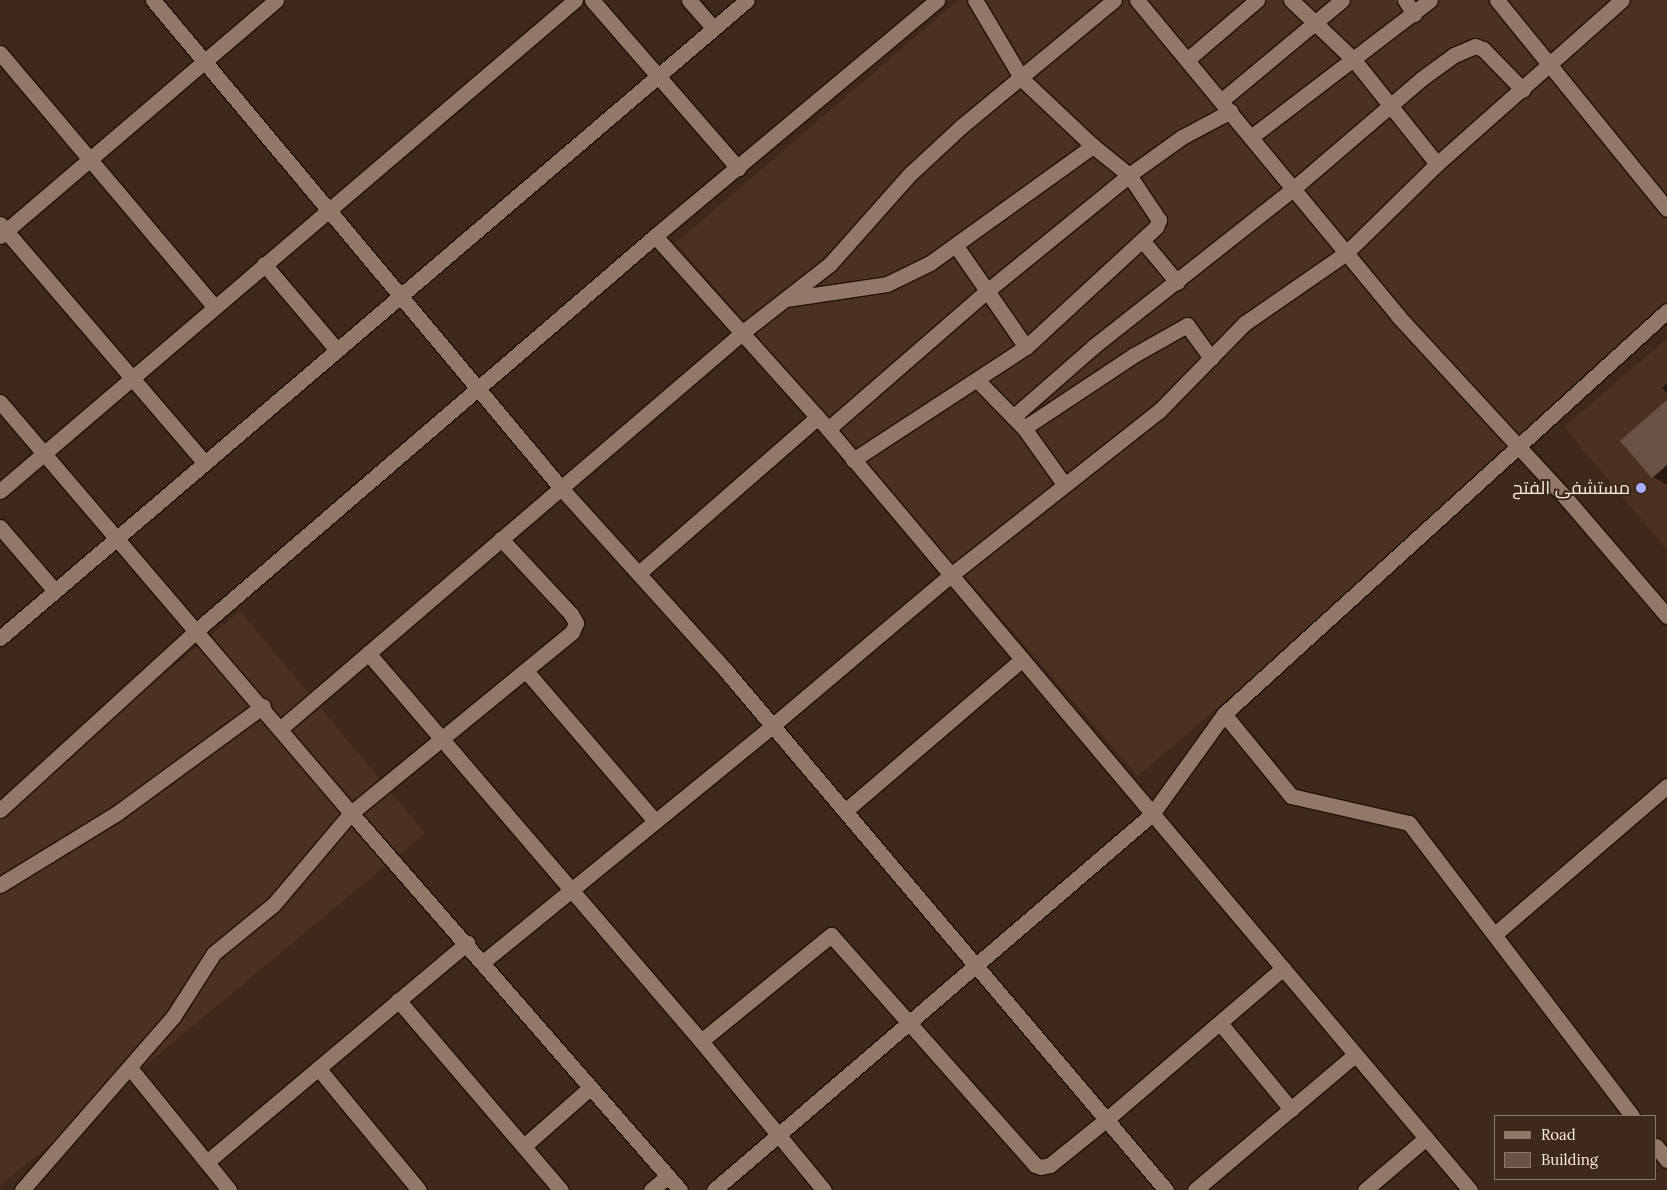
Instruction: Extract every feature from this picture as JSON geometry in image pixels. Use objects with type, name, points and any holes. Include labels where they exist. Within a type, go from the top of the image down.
[{"type":"street","points":[[153,0],[327,211],[561,488],[639,573],[772,726],[1166,1190]]},
{"type":"street","points":[[0,491],[214,306],[575,0]]},
{"type":"street","points":[[592,0],[738,168]]},
{"type":"street","points":[[689,0],[713,28]]},
{"type":"street","points":[[0,638],[747,0]]},
{"type":"street","points":[[0,810],[197,630],[655,236],[937,0]]},
{"type":"street","points":[[853,460],[978,381],[1026,347],[1156,227],[1159,220],[1129,175],[1092,146],[1022,79],[975,0]]},
{"type":"street","points":[[281,728],[743,332],[836,258],[910,174],[962,125],[1022,79],[1114,0]]},
{"type":"street","points":[[1137,0],[1226,105],[1398,316],[1517,448],[1564,497],[1667,616]]},
{"type":"street","points":[[1188,59],[1257,0]]},
{"type":"street","points":[[1292,0],[1354,60],[1437,164]]},
{"type":"street","points":[[639,573],[1129,175],[1226,105],[1342,0]]},
{"type":"street","points":[[1405,0],[1414,14]]},
{"type":"street","points":[[1252,138],[1430,0]]},
{"type":"street","points":[[1497,0],[1548,66],[1667,209]]},
{"type":"street","points":[[483,962],[772,726],[951,575],[1064,484],[1159,412],[1210,358],[1253,318],[1346,253],[1437,164],[1523,90],[1622,0]]},
{"type":"street","points":[[206,463],[133,376],[2,230],[90,159],[205,61],[270,2]]},
{"type":"street","points":[[1013,417],[1094,346],[1294,188],[1436,66],[1475,46],[1484,49],[1523,90]]},
{"type":"street","points":[[0,53],[214,306]]},
{"type":"street","points":[[786,298],[887,284],[930,263],[1092,146]]},
{"type":"street","points":[[655,236],[823,423],[1470,1190]]},
{"type":"street","points":[[1142,240],[1177,282]]},
{"type":"street","points":[[956,246],[1026,347]]},
{"type":"street","points":[[264,264],[337,350]]},
{"type":"street","points":[[714,1190],[910,1024],[1152,814],[1224,714],[1667,312]]},
{"type":"street","points":[[1024,428],[1134,355],[1186,325],[1210,358]]},
{"type":"street","points":[[978,381],[1024,428],[1064,484]]},
{"type":"street","points":[[0,402],[263,706],[351,813],[467,943],[680,1190]]},
{"type":"street","points":[[0,527],[55,591]]},
{"type":"street","points":[[22,1190],[173,1017],[214,953],[274,904],[351,813],[442,741],[572,632],[576,623],[501,539]]},
{"type":"street","points":[[368,653],[701,1041],[824,1190]]},
{"type":"street","points":[[845,811],[1021,660]]},
{"type":"street","points":[[526,671],[655,821]]},
{"type":"street","points":[[0,885],[117,812],[263,706]]},
{"type":"street","points":[[1224,714],[1291,796],[1409,823],[1631,1115]]},
{"type":"street","points":[[1495,934],[1667,786]]},
{"type":"street","points":[[701,1041],[831,935],[1035,1165],[1050,1165],[1107,1120],[1283,968]]},
{"type":"street","points":[[208,1161],[467,943]]},
{"type":"street","points":[[398,1000],[561,1190]]},
{"type":"street","points":[[1220,1023],[1291,1109]]},
{"type":"street","points":[[1195,1190],[1355,1055]]},
{"type":"street","points":[[130,1068],[208,1161],[229,1190]]},
{"type":"street","points":[[318,1068],[420,1190]]},
{"type":"street","points":[[524,1146],[591,1087]]},
{"type":"street","points":[[1366,1190],[1426,1138]]},
{"type":"street","points":[[1657,1147],[1667,1160]]},
{"type":"street","points":[[651,1190],[668,1176]]},
{"type":"shaded area","points":[[958,0],[1667,0],[1667,321],[1138,776],[676,243]]},
{"type":"shaded area","name":"مستشفى الفتح","points":[[1667,339],[1667,550],[1564,427]]},
{"type":"shaded area","points":[[240,611],[425,833],[0,1186],[0,811]]},
{"type":"building","points":[[1667,400],[1667,465],[1652,478],[1620,441]]},
{"type":"place","name":"مستشفى الفتح","points":[[1641,488]]}]
